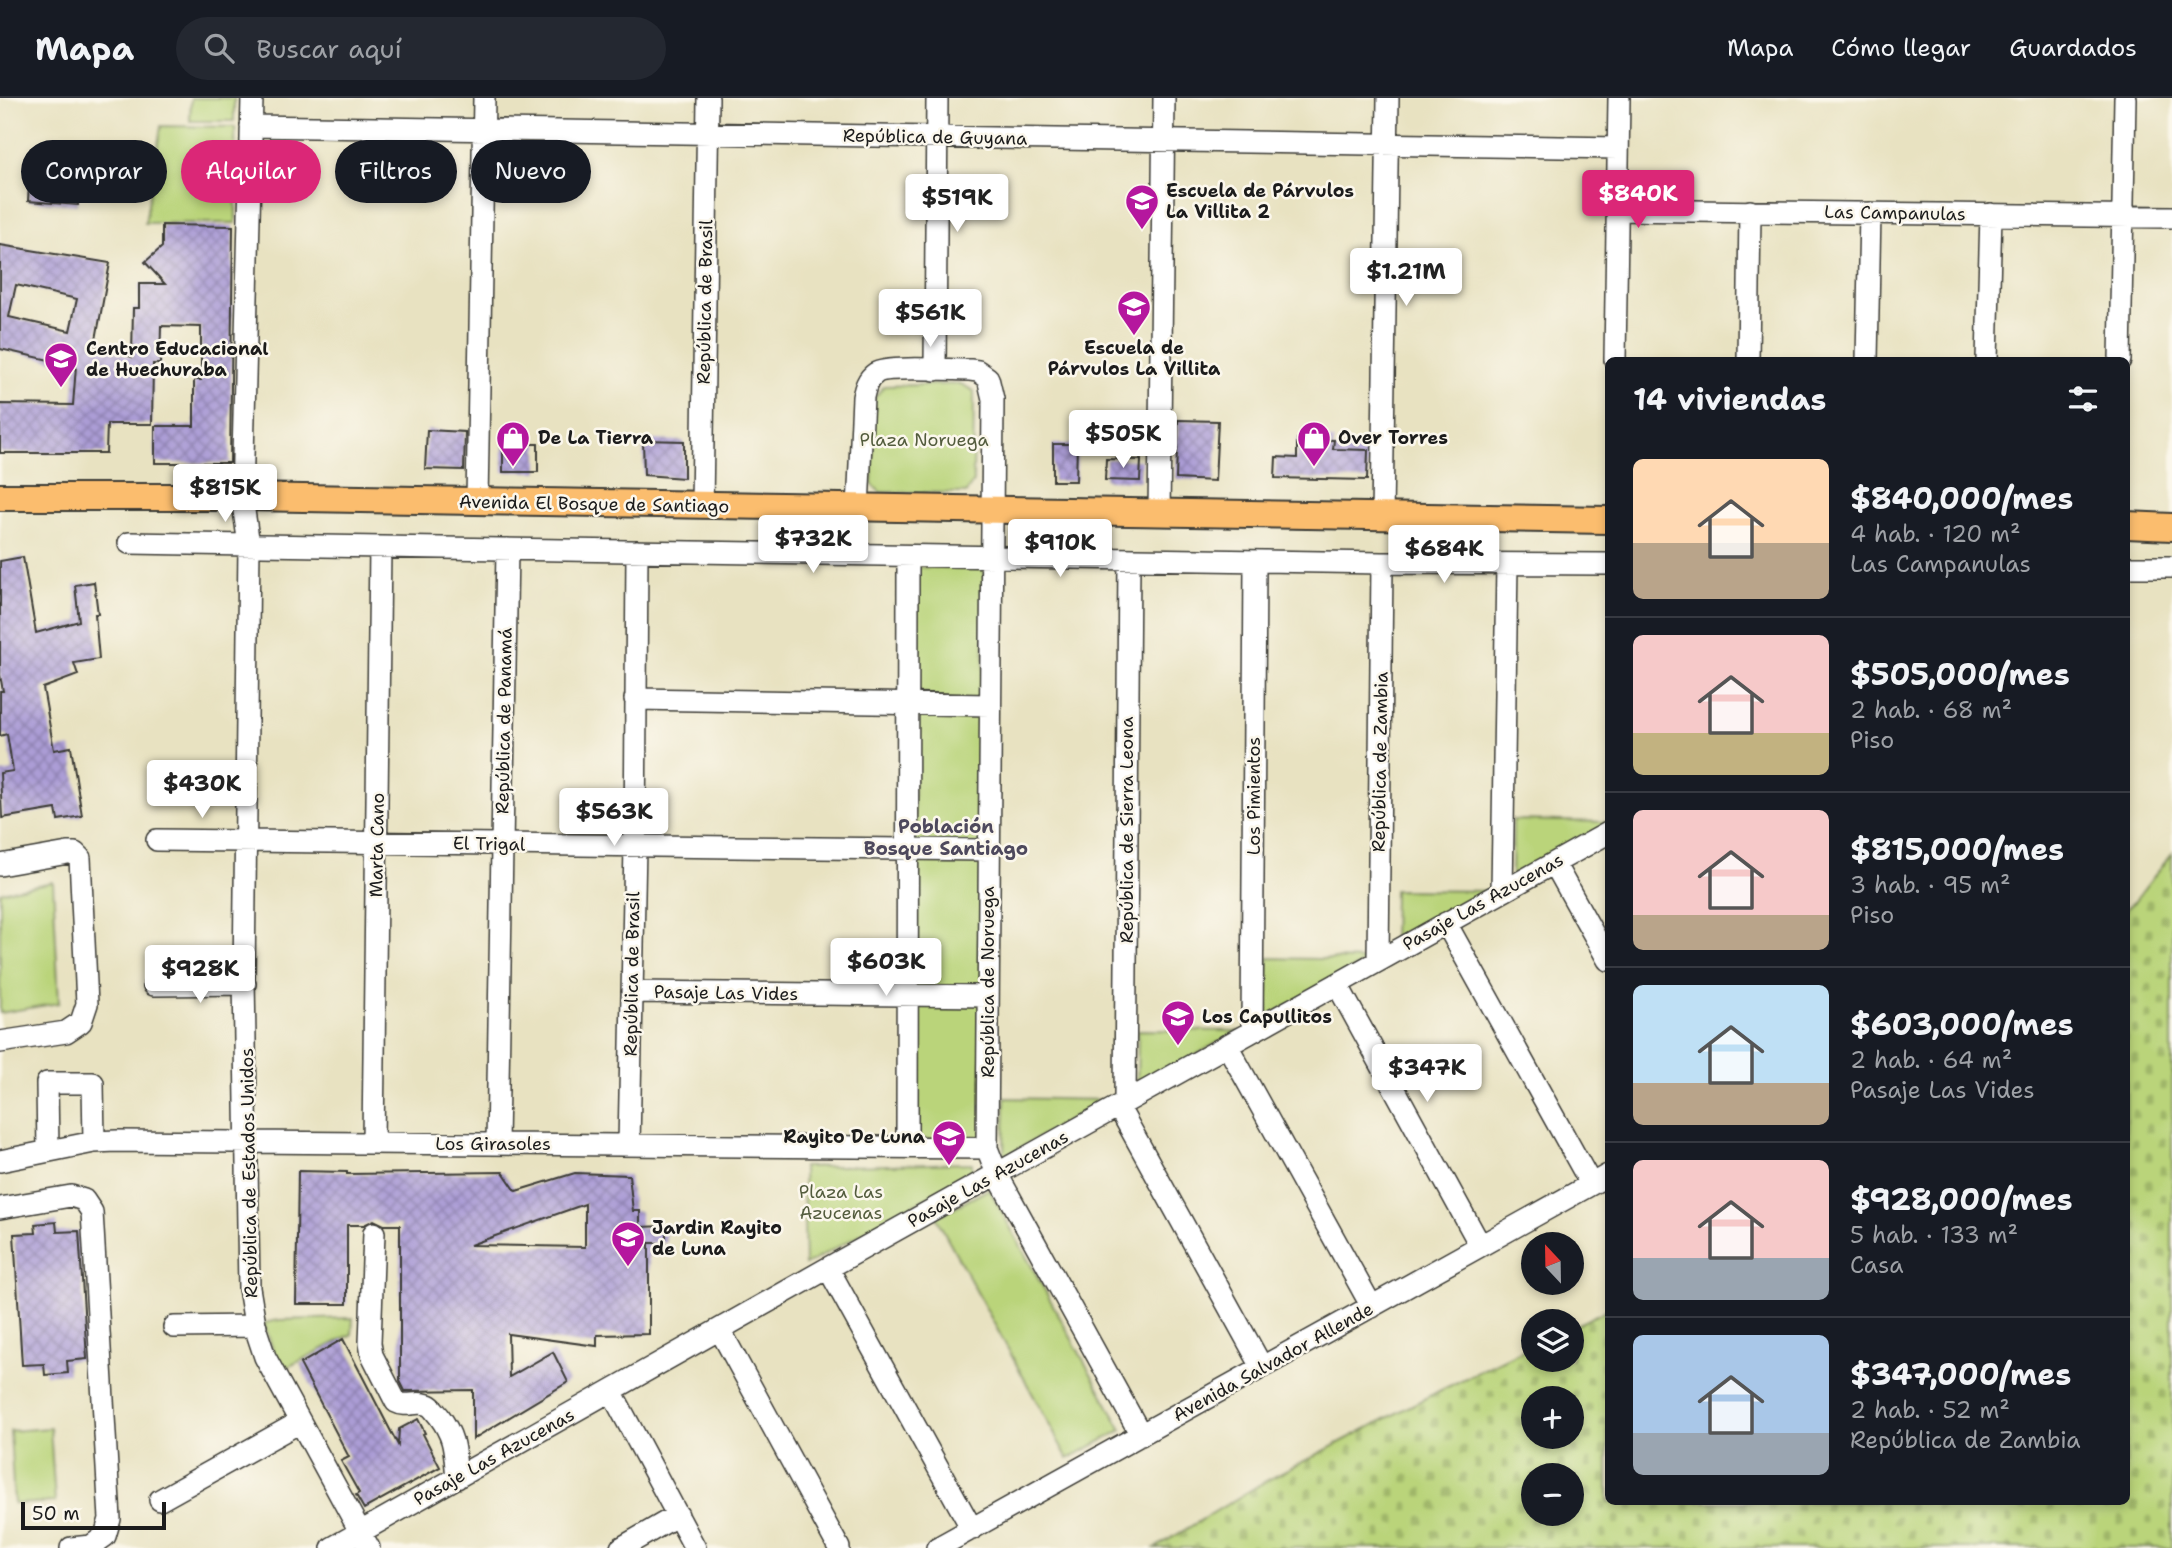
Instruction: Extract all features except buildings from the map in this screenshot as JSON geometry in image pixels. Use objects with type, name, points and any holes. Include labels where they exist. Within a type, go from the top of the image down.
[{"type":"main road","name":"Avenida El Bosque de Santiago","points":[[0,497],[477,501],[1605,520]]},
{"type":"main road","points":[[2130,525],[2172,527]]},
{"type":"street","name":"República de Estados Unidos","points":[[252,98],[242,498],[250,545],[244,984],[249,1288],[265,1357],[365,1540]]},
{"type":"street","points":[[477,501],[484,98]]},
{"type":"street","name":"República de Brasil","points":[[702,506],[708,98]]},
{"type":"street","points":[[935,370],[937,98]]},
{"type":"street","points":[[1159,514],[1164,98]]},
{"type":"street","points":[[1382,518],[1388,98]]},
{"type":"street","points":[[1615,357],[1619,98]]},
{"type":"street","points":[[2120,357],[2125,98]]},
{"type":"street","name":"República de Guyana","points":[[251,126],[1618,148]]},
{"type":"street","name":"Las Campanulas","points":[[1617,210],[2172,217]]},
{"type":"street","points":[[1748,357],[1750,211]]},
{"type":"street","points":[[1867,357],[1870,213]]},
{"type":"street","points":[[1987,357],[1991,214]]},
{"type":"street","name":"República de Noruega","points":[[858,509],[863,397],[866,384],[874,374],[881,371],[978,371],[988,378],[993,400],[987,1148],[997,1174],[1141,1435]]},
{"type":"street","points":[[129,543],[1382,563],[1605,564]]},
{"type":"street","name":"Marta Cano","points":[[373,1143],[380,547]]},
{"type":"street","name":"República de Panamá","points":[[497,1144],[508,549]]},
{"type":"street","name":"República de Brasil","points":[[629,1145],[637,551]]},
{"type":"street","points":[[907,1147],[908,556]]},
{"type":"street","name":"República de Sierra Leona","points":[[1129,559],[1122,1104],[1262,1367]]},
{"type":"street","name":"Los Pimientos","points":[[1252,1031],[1255,561]]},
{"type":"street","name":"República de Zambia","points":[[1378,961],[1382,563]]},
{"type":"street","points":[[1502,892],[1507,564]]},
{"type":"street","points":[[2130,567],[2172,567]]},
{"type":"street","points":[[635,699],[990,705]]},
{"type":"street","name":"Pasaje Las Azucenas","points":[[332,1548],[365,1540],[457,1478],[1605,835]]},
{"type":"street","name":"El Trigal","points":[[157,840],[989,850]]},
{"type":"street","points":[[0,865],[68,852],[75,853],[80,858],[87,1004],[81,1022],[66,1032],[0,1042]]},
{"type":"street","points":[[1554,863],[1605,955]]},
{"type":"street","points":[[1446,923],[1600,1180]]},
{"type":"street","points":[[154,985],[244,984]]},
{"type":"street","points":[[1337,984],[1480,1245]]},
{"type":"street","name":"Pasaje Las Vides","points":[[632,992],[988,996]]},
{"type":"street","points":[[1227,1045],[1373,1307]]},
{"type":"street","points":[[48,1152],[47,1083],[93,1083],[94,1142]]},
{"type":"street","name":"Los Girasoles","points":[[0,1161],[94,1142],[987,1148]]},
{"type":"street","name":"Avenida Salvador Allende","points":[[937,1548],[1600,1180]]},
{"type":"street","points":[[0,1208],[71,1196],[84,1200],[92,1212],[110,1519],[105,1536],[91,1546],[71,1548]]},
{"type":"street","points":[[374,1233],[370,1343],[372,1355],[396,1402],[402,1406],[423,1403],[431,1406],[446,1426],[453,1440],[457,1478]]},
{"type":"street","points":[[828,1268],[972,1529]]},
{"type":"street","points":[[174,1327],[256,1326]]},
{"type":"street","points":[[720,1330],[839,1548]]},
{"type":"street","points":[[611,1391],[695,1548]]},
{"type":"street","points":[[160,1500],[300,1422]]},
{"type":"street","points":[[621,1548],[678,1515]]},
{"type":"green space","points":[[191,98],[234,98],[234,121],[190,121]]},
{"type":"green space","points":[[161,126],[235,127],[235,140],[181,140],[181,203],[236,203],[236,223],[145,223],[148,203],[167,203],[167,140],[159,140]]},
{"type":"green space","name":"Plaza Noruega","points":[[961,384],[974,391],[973,482],[966,493],[880,492],[872,484],[875,397],[884,386]]},
{"type":"green space","points":[[915,567],[984,568],[982,1142],[912,1139]]},
{"type":"green space","points":[[1513,820],[1605,822],[1605,826],[1512,879]]},
{"type":"green space","points":[[2172,853],[2172,1548],[1155,1548],[1264,1482],[1521,1351],[1521,1372],[1584,1372],[1584,1321],[1605,1310],[1605,1505],[2130,1505],[2130,905]]},
{"type":"green space","points":[[53,882],[59,1003],[0,1013],[0,892]]},
{"type":"green space","points":[[1394,890],[1494,891],[1393,948]]},
{"type":"green space","points":[[1268,958],[1368,960],[1267,1017]]},
{"type":"green space","points":[[1138,1030],[1238,1031],[1137,1088]]},
{"type":"green space","points":[[1005,1098],[1104,1100],[1004,1157]]},
{"type":"green space","name":"Plaza Las Azucenas","points":[[972,1163],[972,1172],[805,1265],[803,1167]]},
{"type":"green space","points":[[989,1189],[1122,1430],[1068,1459],[936,1217]]},
{"type":"green space","points":[[353,1318],[352,1334],[280,1371],[264,1323],[279,1320]]},
{"type":"green space","points":[[50,1428],[55,1502],[14,1504],[10,1431]]},
{"type":"place","name":"Escuela de Párvulos La Villita 2","points":[[1142,231]]},
{"type":"place","name":"Escuela de Párvulos La Villita","points":[[1134,337]]},
{"type":"place","name":"Centro Educacional de Huechuraba","points":[[61,389]]},
{"type":"place","name":"De La Tierra","points":[[513,468]]},
{"type":"place","name":"Over Torres","points":[[1314,468]]},
{"type":"place","name":"Los Capullitos","points":[[1178,1047]]},
{"type":"place","name":"Rayito De Luna","points":[[949,1167]]},
{"type":"place","name":"Jardin Rayito de Luna","points":[[628,1268]]},
{"type":"district","name":"Población Bosque Santiago","points":[[946,837]]}]
